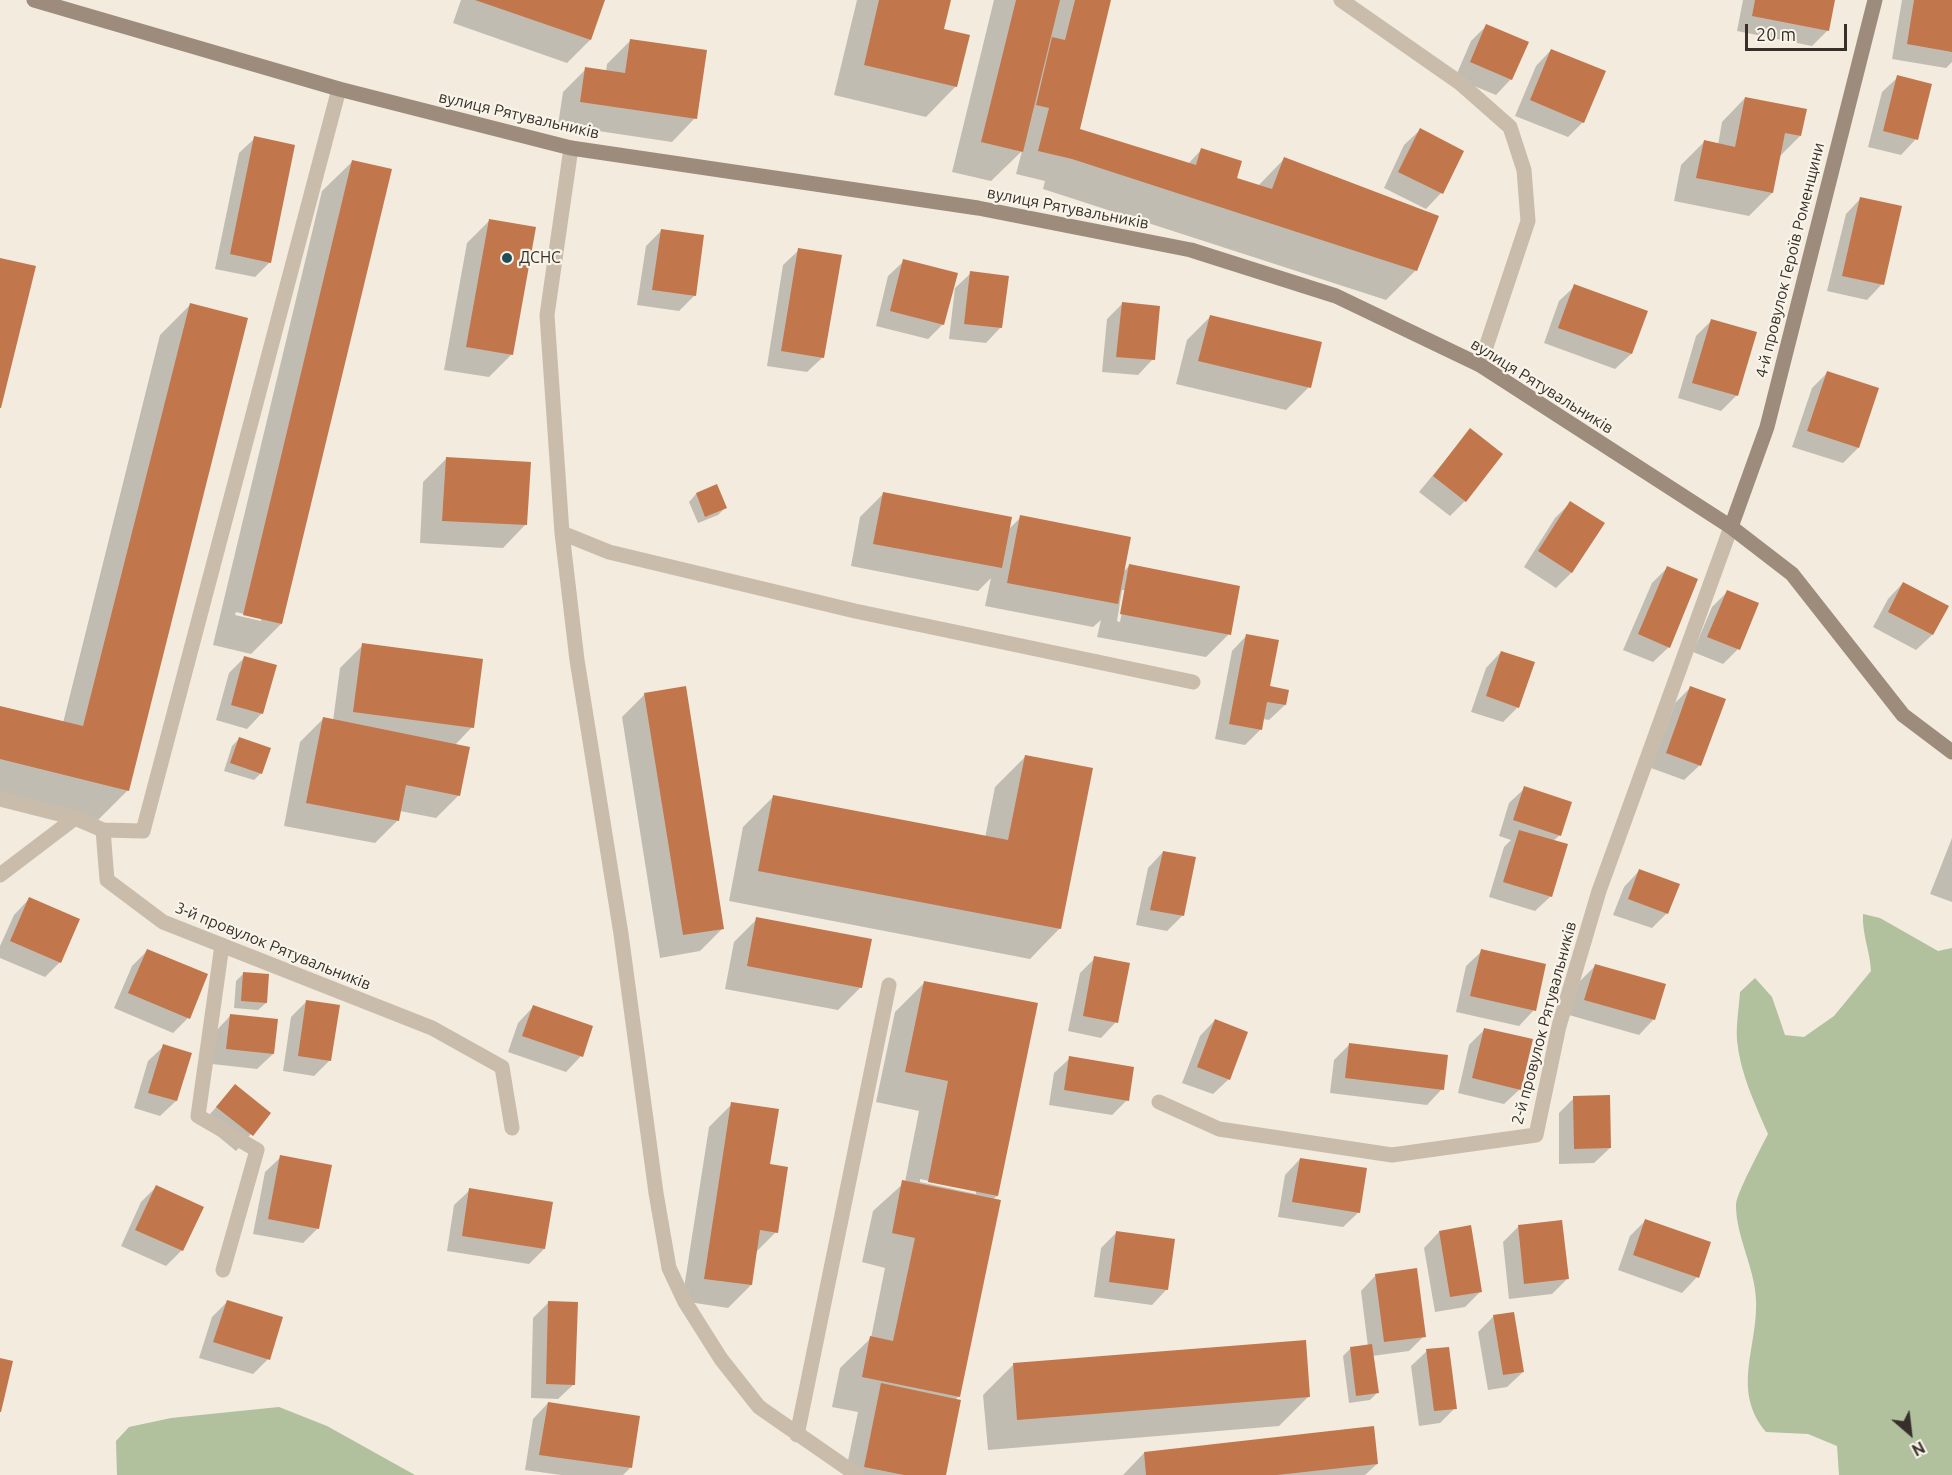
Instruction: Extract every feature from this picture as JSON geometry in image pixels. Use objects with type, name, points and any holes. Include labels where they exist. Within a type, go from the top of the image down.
[{"type":"street","name":"вулиця Рятувальників","points":[[34,0],[339,89],[571,148],[978,208],[1191,250],[1336,296],[1480,365],[1731,527],[1792,574],[1903,715],[1952,752]]},
{"type":"street","points":[[1341,0],[1460,83],[1510,127],[1524,170],[1528,221],[1480,365]]},
{"type":"street","name":"4-й провулок Героїв Роменщини","points":[[1731,527],[1767,427],[1875,0]]},
{"type":"street","points":[[0,799],[75,818],[103,830],[143,831],[339,89]]},
{"type":"street","points":[[571,148],[547,315],[562,533],[577,660],[621,934],[656,1193],[669,1268],[686,1302],[721,1359],[759,1407],[857,1475]]},
{"type":"street","name":"2-й провулок Рятувальників","points":[[1159,1102],[1219,1129],[1392,1155],[1536,1135],[1559,1026],[1599,891],[1731,527]]},
{"type":"street","points":[[562,533],[609,552],[843,609],[1193,682]]},
{"type":"street","points":[[0,875],[75,818]]},
{"type":"street","name":"3-й провулок Рятувальників","points":[[103,830],[107,880],[163,922],[432,1028],[502,1067],[512,1128]]},
{"type":"street","points":[[222,945],[198,1116],[257,1149],[223,1269]]},
{"type":"street","points":[[798,1435],[889,985]]},
{"type":"green space","points":[[1863,914],[1880,918],[1938,951],[1952,948],[1952,1475],[1839,1475],[1837,1446],[1808,1434],[1766,1432],[1750,1400],[1748,1384],[1756,1300],[1755,1288],[1739,1229],[1736,1205],[1744,1181],[1768,1134],[1741,1064],[1737,1040],[1740,992],[1755,978],[1772,997],[1785,1035],[1804,1037],[1834,1016],[1871,971]]},
{"type":"green space","points":[[279,1407],[327,1426],[415,1475],[117,1475],[116,1441],[129,1427],[171,1418]]},
{"type":"building","points":[[475,0],[605,0],[591,40]]},
{"type":"building","points":[[879,0],[951,0],[944,29],[970,35],[957,87],[864,65]]},
{"type":"building","points":[[1016,0],[1060,0],[1023,152],[981,142]]},
{"type":"building","points":[[1075,0],[1111,0],[1080,129],[1196,165],[1201,148],[1242,161],[1237,178],[1272,189],[1284,157],[1439,216],[1417,271],[1072,159],[1038,151],[1049,108],[1036,105],[1052,37],[1065,40]]},
{"type":"building","points":[[1755,0],[1835,0],[1829,31],[1752,16]]},
{"type":"building","points":[[1914,0],[1952,0],[1952,52],[1907,44]]},
{"type":"building","points":[[1486,24],[1529,42],[1512,80],[1470,62]]},
{"type":"building","points":[[630,39],[707,50],[697,119],[580,102],[585,67],[625,73]]},
{"type":"building","points":[[1551,49],[1606,71],[1584,123],[1530,100]]},
{"type":"building","points":[[1897,75],[1932,84],[1918,140],[1883,131]]},
{"type":"building","points":[[1745,97],[1807,109],[1801,136],[1785,133],[1773,193],[1696,178],[1704,140],[1735,147]]},
{"type":"building","points":[[1420,128],[1464,151],[1443,194],[1398,172]]},
{"type":"building","points":[[254,136],[295,145],[271,263],[230,254]]},
{"type":"building","points":[[352,160],[392,169],[282,624],[243,615]]},
{"type":"building","points":[[1860,197],[1902,206],[1884,285],[1842,276]]},
{"type":"building","points":[[489,219],[536,227],[513,355],[466,347]]},
{"type":"building","points":[[661,229],[704,235],[696,296],[652,290]]},
{"type":"building","points":[[798,248],[842,255],[824,358],[781,351]]},
{"type":"building","points":[[0,258],[36,266],[1,408],[0,408]]},
{"type":"building","points":[[903,259],[958,273],[944,325],[890,311]]},
{"type":"building","points":[[970,271],[1009,276],[1002,328],[964,324]]},
{"type":"building","points":[[1574,284],[1648,311],[1632,354],[1558,328]]},
{"type":"building","points":[[1122,302],[1160,306],[1155,360],[1116,357]]},
{"type":"building","points":[[190,303],[248,318],[129,791],[0,759],[0,706],[83,726]]},
{"type":"building","points":[[1210,315],[1322,342],[1311,388],[1198,361]]},
{"type":"building","points":[[1711,319],[1757,332],[1738,396],[1692,383]]},
{"type":"building","points":[[1827,371],[1879,388],[1859,448],[1807,431]]},
{"type":"building","points":[[1470,428],[1503,454],[1466,502],[1433,476]]},
{"type":"building","points":[[446,457],[531,462],[527,525],[442,521]]},
{"type":"building","points":[[717,484],[727,508],[705,517],[696,493]]},
{"type":"building","points":[[883,492],[1012,517],[1002,568],[873,544]]},
{"type":"building","points":[[1570,501],[1605,523],[1572,573],[1538,551]]},
{"type":"building","points":[[1020,515],[1131,537],[1118,604],[1007,583]]},
{"type":"building","points":[[1129,564],[1240,586],[1231,635],[1120,614]]},
{"type":"building","points":[[1667,566],[1698,579],[1670,648],[1638,634]]},
{"type":"building","points":[[1903,582],[1949,606],[1933,635],[1888,612]]},
{"type":"building","points":[[1727,590],[1759,603],[1740,650],[1707,637]]},
{"type":"building","points":[[1246,634],[1279,640],[1270,686],[1289,690],[1286,705],[1267,702],[1262,730],[1229,724]]},
{"type":"building","points":[[362,643],[483,659],[474,728],[353,712]]},
{"type":"building","points":[[1501,651],[1535,662],[1519,708],[1486,696]]},
{"type":"building","points":[[244,656],[277,665],[263,714],[231,705]]},
{"type":"building","points":[[686,686],[724,929],[683,935],[644,693]]},
{"type":"building","points":[[1690,686],[1726,699],[1701,766],[1666,753]]},
{"type":"building","points":[[323,717],[470,747],[460,796],[406,785],[399,821],[306,803]]},
{"type":"building","points":[[239,737],[271,748],[262,774],[230,763]]},
{"type":"building","points":[[1025,755],[1093,768],[1061,929],[758,871],[773,795],[1008,840]]},
{"type":"building","points":[[1524,786],[1572,802],[1561,836],[1513,820]]},
{"type":"building","points":[[1519,830],[1568,844],[1552,897],[1503,882]]},
{"type":"building","points":[[1163,851],[1196,857],[1184,916],[1150,910]]},
{"type":"building","points":[[1639,869],[1680,884],[1668,914],[1628,899]]},
{"type":"building","points":[[29,897],[80,919],[61,963],[10,941]]},
{"type":"building","points":[[756,917],[872,939],[862,988],[747,966]]},
{"type":"building","points":[[147,949],[208,974],[190,1019],[128,993]]},
{"type":"building","points":[[1481,949],[1546,964],[1536,1011],[1470,996]]},
{"type":"building","points":[[1094,956],[1130,963],[1118,1023],[1083,1016]]},
{"type":"building","points":[[1595,964],[1666,984],[1655,1020],[1584,1000]]},
{"type":"building","points":[[243,972],[269,974],[267,1003],[241,1001]]},
{"type":"building","points":[[924,981],[1038,1003],[998,1196],[928,1182],[948,1081],[905,1072]]},
{"type":"building","points":[[306,1000],[340,1005],[331,1061],[298,1056]]},
{"type":"building","points":[[533,1005],[593,1026],[583,1057],[522,1036]]},
{"type":"building","points":[[230,1014],[278,1019],[274,1054],[226,1049]]},
{"type":"building","points":[[1215,1019],[1248,1032],[1230,1080],[1197,1067]]},
{"type":"building","points":[[1484,1028],[1533,1039],[1521,1090],[1472,1078]]},
{"type":"building","points":[[1349,1043],[1448,1055],[1444,1090],[1345,1078]]},
{"type":"building","points":[[163,1044],[192,1053],[177,1101],[148,1093]]},
{"type":"building","points":[[1069,1056],[1134,1067],[1129,1101],[1064,1090]]},
{"type":"building","points":[[235,1084],[271,1113],[253,1136],[216,1107]]},
{"type":"building","points":[[1610,1095],[1611,1148],[1574,1149],[1573,1096]]},
{"type":"building","points":[[731,1102],[779,1109],[770,1164],[788,1167],[778,1233],[760,1230],[752,1285],[704,1279]]},
{"type":"building","points":[[280,1155],[332,1165],[319,1229],[268,1219]]},
{"type":"building","points":[[1300,1158],[1367,1168],[1360,1213],[1292,1202]]},
{"type":"building","points":[[902,1180],[1001,1200],[960,1397],[862,1377],[870,1336],[893,1341],[915,1238],[892,1233]]},
{"type":"building","points":[[156,1185],[204,1207],[183,1251],[135,1230]]},
{"type":"building","points":[[469,1188],[553,1202],[545,1249],[462,1236]]},
{"type":"building","points":[[1645,1219],[1711,1242],[1699,1278],[1633,1255]]},
{"type":"building","points":[[1562,1220],[1569,1279],[1524,1284],[1518,1225]]},
{"type":"building","points":[[1471,1225],[1482,1292],[1450,1297],[1439,1231]]},
{"type":"building","points":[[1116,1231],[1175,1239],[1168,1290],[1109,1282]]},
{"type":"building","points":[[1417,1268],[1426,1337],[1384,1342],[1375,1274]]},
{"type":"building","points":[[227,1300],[283,1317],[270,1360],[213,1342]]},
{"type":"building","points":[[548,1301],[578,1302],[575,1385],[546,1384]]},
{"type":"building","points":[[1514,1312],[1524,1372],[1503,1375],[1493,1315]]},
{"type":"building","points":[[1306,1340],[1310,1397],[1017,1420],[1013,1363]]},
{"type":"building","points":[[1372,1344],[1379,1393],[1356,1396],[1350,1347]]},
{"type":"building","points":[[1449,1347],[1457,1409],[1434,1411],[1426,1349]]},
{"type":"building","points":[[0,1358],[13,1361],[1,1412],[0,1412]]},
{"type":"building","points":[[881,1383],[961,1400],[946,1475],[904,1475],[864,1467]]},
{"type":"building","points":[[548,1402],[640,1416],[632,1468],[539,1455]]},
{"type":"building","points":[[1374,1426],[1378,1464],[1277,1475],[1146,1475],[1144,1452]]},
{"type":"place","name":"ДСНС","points":[[507,258]]}]
